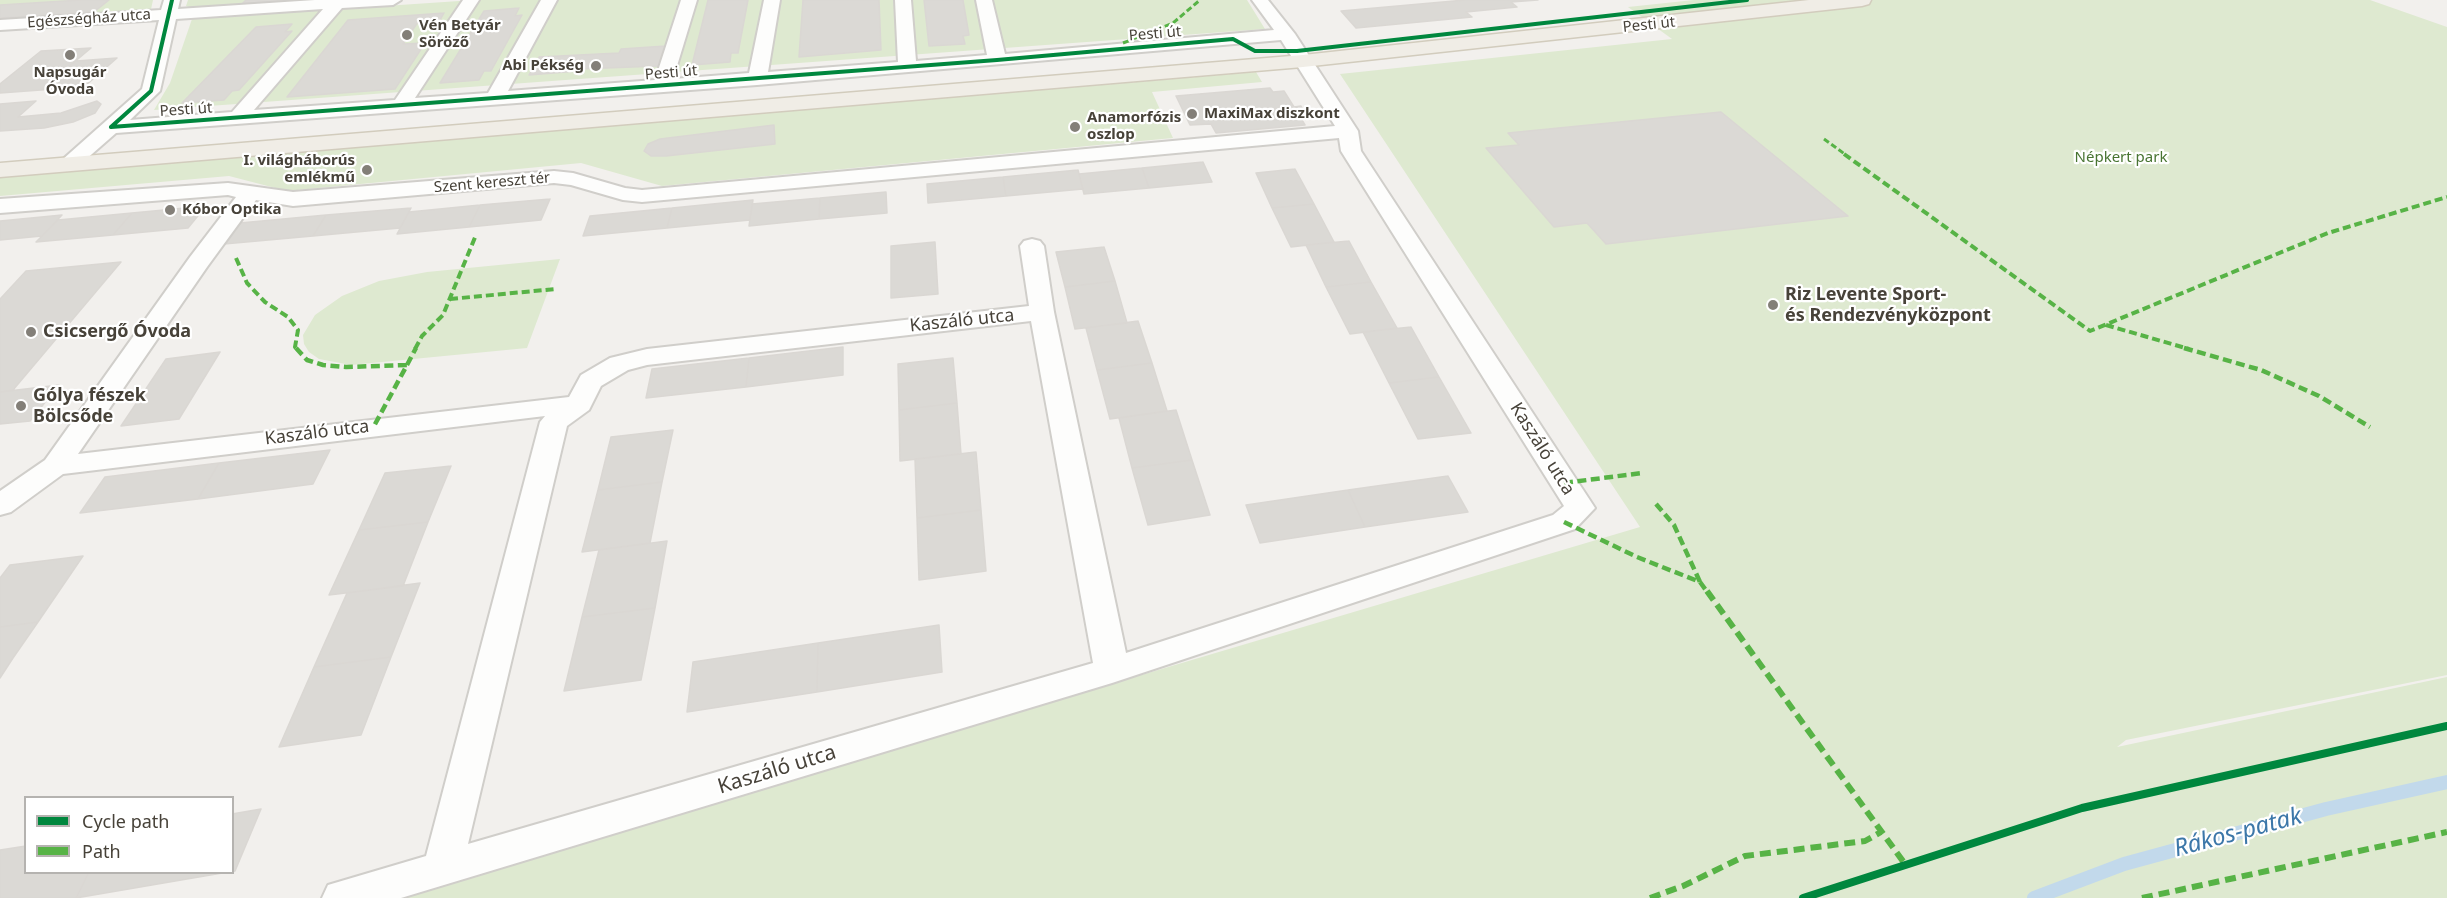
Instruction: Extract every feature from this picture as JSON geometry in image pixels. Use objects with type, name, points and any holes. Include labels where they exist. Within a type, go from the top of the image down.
[{"type":"main road","name":"Pesti út","points":[[0,170],[1303,61],[1862,0]]},
{"type":"street","name":"Egészségház utca","points":[[0,25],[170,7],[338,4],[393,0]]},
{"type":"street","points":[[400,106],[471,0]]},
{"type":"street","points":[[495,99],[549,0]]},
{"type":"street","points":[[662,86],[688,0]]},
{"type":"street","points":[[757,79],[772,0]]},
{"type":"street","points":[[903,0],[907,67]]},
{"type":"street","points":[[984,0],[997,60]]},
{"type":"street","name":"Kaszáló utca","points":[[342,898],[1112,670],[1564,522],[1580,508],[1351,151],[1348,131],[1286,34],[1260,0]]},
{"type":"street","name":"Pesti út","points":[[236,118],[338,4]]},
{"type":"street","points":[[69,164],[150,91],[170,7]]},
{"type":"street","name":"Pesti út","points":[[111,127],[757,79],[1286,34]]},
{"type":"street","name":"Szent kereszt tér","points":[[252,191],[272,197],[293,199],[554,177],[573,178],[623,194],[642,196],[1348,131]]},
{"type":"street","points":[[0,206],[189,191],[228,189],[252,191]]},
{"type":"street","name":"Kaszáló utca","points":[[0,505],[56,466],[198,262],[252,191]]},
{"type":"street","points":[[1032,246],[1042,312],[1112,670]]},
{"type":"street","name":"Kaszáló utca","points":[[442,869],[554,422],[579,404],[590,381],[619,364],[647,357],[1042,312]]},
{"type":"street","name":"Kaszáló utca","points":[[56,466],[388,424],[579,404]]},
{"type":"green space","points":[[0,0],[153,0],[150,14],[0,23]]},
{"type":"green space","points":[[188,0],[333,0],[195,9],[186,6]]},
{"type":"green space","points":[[474,0],[1247,0],[1265,29],[154,110],[170,83],[192,19]]},
{"type":"green space","name":"Népkert park","points":[[1694,0],[2370,0],[2447,27],[2447,675],[2126,740],[2117,747],[2447,677],[2447,898],[390,898],[1640,527],[1340,74],[1672,39],[1628,7]]},
{"type":"green space","points":[[1256,72],[1262,82],[1152,92],[1173,138],[662,186],[581,163],[287,191],[229,176],[0,196],[0,177]]},
{"type":"green space","points":[[560,259],[527,348],[351,365],[319,359],[309,352],[304,344],[303,335],[315,315],[342,296],[379,281],[427,272]]},
{"type":"building","points":[[109,0],[94,12],[0,18],[0,5]]},
{"type":"building","points":[[246,0],[316,0],[241,5]]},
{"type":"building","points":[[708,0],[748,0],[738,53],[731,53],[730,62],[692,65]]},
{"type":"building","points":[[803,0],[879,0],[881,50],[799,57]]},
{"type":"building","points":[[924,0],[963,0],[969,35],[963,36],[965,44],[929,46]]},
{"type":"building","points":[[1465,0],[1538,0],[1511,2],[1517,7],[1466,12],[1472,17],[1356,28],[1341,11]]},
{"type":"building","points":[[519,8],[515,16],[522,15],[491,71],[484,71],[479,80],[440,83],[484,11]]},
{"type":"building","points":[[444,13],[440,20],[418,22],[403,44],[425,43],[395,89],[287,97],[348,20]]},
{"type":"building","points":[[292,24],[285,32],[292,31],[239,90],[232,91],[224,100],[182,103],[256,27]]},
{"type":"building","points":[[666,46],[659,66],[579,69],[578,71],[529,75],[539,57],[619,53],[621,49]]},
{"type":"building","points":[[91,48],[41,90],[0,93],[0,84],[41,51]]},
{"type":"building","points":[[117,58],[84,87],[41,90],[76,61]]},
{"type":"building","points":[[1270,88],[1273,92],[1284,91],[1294,107],[1301,106],[1306,115],[1299,115],[1305,125],[1216,133],[1211,124],[1190,125],[1176,96]]},
{"type":"building","points":[[36,101],[18,117],[61,113],[97,101],[101,104],[95,113],[73,122],[44,128],[0,131],[0,104]]},
{"type":"building","points":[[1721,112],[1848,216],[1606,244],[1587,223],[1554,227],[1486,148],[1519,145],[1508,133]]},
{"type":"building","points":[[774,125],[775,144],[666,156],[651,156],[644,151],[648,144],[660,139]]},
{"type":"building","points":[[1203,162],[1212,182],[1149,188],[1142,168]]},
{"type":"building","points":[[1142,168],[1149,188],[1084,194],[1079,174]]},
{"type":"building","points":[[1295,169],[1314,204],[1272,208],[1256,173]]},
{"type":"building","points":[[1078,170],[1083,189],[1006,196],[1003,177]]},
{"type":"building","points":[[1003,177],[1006,196],[928,203],[927,184]]},
{"type":"building","points":[[886,192],[887,213],[819,219],[820,198]]},
{"type":"building","points":[[820,198],[819,219],[749,226],[752,204]]},
{"type":"building","points":[[550,199],[541,220],[469,227],[480,205]]},
{"type":"building","points":[[753,200],[750,220],[667,228],[672,208]]},
{"type":"building","points":[[1314,204],[1334,242],[1291,247],[1272,208]]},
{"type":"building","points":[[480,205],[469,227],[397,234],[409,212]]},
{"type":"building","points":[[206,206],[188,228],[113,235],[132,213]]},
{"type":"building","points":[[411,208],[400,228],[313,236],[326,215]]},
{"type":"building","points":[[672,208],[667,228],[583,236],[590,216]]},
{"type":"building","points":[[132,213],[113,235],[36,242],[58,220]]},
{"type":"building","points":[[62,215],[42,236],[0,240],[0,221]]},
{"type":"building","points":[[326,215],[313,236],[224,244],[240,223]]},
{"type":"building","points":[[1349,241],[1371,282],[1326,287],[1306,245]]},
{"type":"building","points":[[935,242],[938,294],[891,298],[891,246]]},
{"type":"building","points":[[1104,247],[1115,281],[1065,287],[1056,252]]},
{"type":"building","name":"Csicsergő Óvoda","points":[[121,262],[13,390],[0,392],[0,299],[26,271]]},
{"type":"building","points":[[1115,281],[1127,323],[1075,329],[1065,287]]},
{"type":"building","points":[[1371,282],[1397,328],[1350,334],[1326,287]]},
{"type":"building","points":[[1138,321],[1152,363],[1097,370],[1086,328]]},
{"type":"building","points":[[1411,327],[1439,377],[1389,383],[1363,332]]},
{"type":"building","points":[[843,347],[843,375],[746,387],[749,358]]},
{"type":"building","points":[[220,352],[179,419],[121,426],[166,359]]},
{"type":"building","points":[[749,358],[746,387],[646,398],[652,369]]},
{"type":"building","points":[[953,358],[957,403],[899,410],[898,364]]},
{"type":"building","points":[[1152,363],[1167,411],[1110,419],[1097,370]]},
{"type":"building","points":[[1439,377],[1471,433],[1418,439],[1389,383]]},
{"type":"building","name":"Gólya fészek Bölcsőde","points":[[59,385],[30,421],[0,424],[0,392]]},
{"type":"building","points":[[957,403],[961,454],[900,461],[899,410]]},
{"type":"building","points":[[1176,410],[1192,460],[1132,468],[1119,418]]},
{"type":"building","points":[[673,430],[662,482],[598,490],[611,437]]},
{"type":"building","points":[[330,450],[313,484],[198,499],[219,463]]},
{"type":"building","points":[[976,452],[981,510],[917,518],[915,459]]},
{"type":"building","points":[[1192,460],[1210,515],[1148,525],[1132,468]]},
{"type":"building","points":[[219,463],[198,499],[80,513],[105,477]]},
{"type":"building","points":[[451,466],[428,522],[359,530],[385,473]]},
{"type":"building","points":[[1448,476],[1468,512],[1365,527],[1348,490]]},
{"type":"building","points":[[662,482],[650,543],[582,552],[598,490]]},
{"type":"building","points":[[1348,490],[1365,527],[1260,543],[1246,505]]},
{"type":"building","points":[[981,510],[986,571],[919,580],[917,518]]},
{"type":"building","points":[[428,522],[403,586],[329,595],[359,530]]},
{"type":"building","points":[[667,541],[655,608],[582,617],[599,550]]},
{"type":"building","points":[[83,556],[38,622],[0,627],[0,578],[10,565]]},
{"type":"building","points":[[420,583],[391,657],[314,667],[347,593]]},
{"type":"building","points":[[655,608],[641,680],[564,691],[582,617]]},
{"type":"building","points":[[38,622],[13,658],[0,678],[0,627]]},
{"type":"building","points":[[939,625],[942,672],[817,692],[818,643]]},
{"type":"building","points":[[818,643],[817,692],[687,712],[693,662]]},
{"type":"building","points":[[391,657],[361,735],[279,747],[314,667]]},
{"type":"building","points":[[261,809],[234,871],[234,814]]},
{"type":"building","points":[[24,846],[24,874],[88,874],[76,898],[0,898],[0,850]]},
{"type":"building","points":[[88,874],[216,874],[76,898]]},
{"type":"waterway","name":"Rákos-patak","points":[[2034,898],[2124,864],[2326,809],[2447,782]]},
{"type":"marked path","points":[[1123,43],[1173,23],[1200,0]]},
{"type":"marked path","points":[[1824,139],[2090,331],[2328,233],[2447,197]]},
{"type":"marked path","points":[[407,365],[422,336],[443,315],[476,235]]},
{"type":"marked path","points":[[236,258],[247,283],[265,302],[288,317],[298,330],[295,347],[307,360],[323,365],[346,367],[407,365],[374,426]]},
{"type":"marked path","points":[[450,299],[556,289]]},
{"type":"marked path","points":[[2106,325],[2261,370],[2319,396],[2370,427]]},
{"type":"marked path","points":[[1564,483],[1642,473]]},
{"type":"marked path","points":[[1656,504],[1674,525],[1700,582]]},
{"type":"marked path","points":[[1564,522],[1637,557],[1700,582],[1905,864]]},
{"type":"marked path","points":[[1650,898],[1683,886],[1745,856],[1865,841],[1881,832]]},
{"type":"marked path","points":[[2142,898],[2447,832]]},
{"type":"cycle path","points":[[111,127],[151,91],[172,0]]},
{"type":"cycle path","points":[[111,127],[997,60],[1233,39],[1255,51],[1297,51],[1747,0]]},
{"type":"cycle path","points":[[1803,898],[2082,808],[2447,726]]},
{"type":"place","name":"Vén Betyár Söröző","points":[[407,35]]},
{"type":"place","name":"Napsugár Óvoda","points":[[70,55]]},
{"type":"place","name":"Abi Pékség","points":[[596,66]]},
{"type":"place","name":"MaxiMax diszkont","points":[[1192,114]]},
{"type":"place","name":"Anamorfózis oszlop","points":[[1075,127]]},
{"type":"place","name":"I. világháborús emlékmű","points":[[367,170]]},
{"type":"place","name":"Kóbor Optika","points":[[170,210]]},
{"type":"place","name":"Riz Levente Sport- és Rendezvényközpont","points":[[1773,305]]},
{"type":"place","name":"Csicsergő Óvoda","points":[[31,332]]},
{"type":"place","name":"Gólya fészek Bölcsőde","points":[[21,406]]}]
